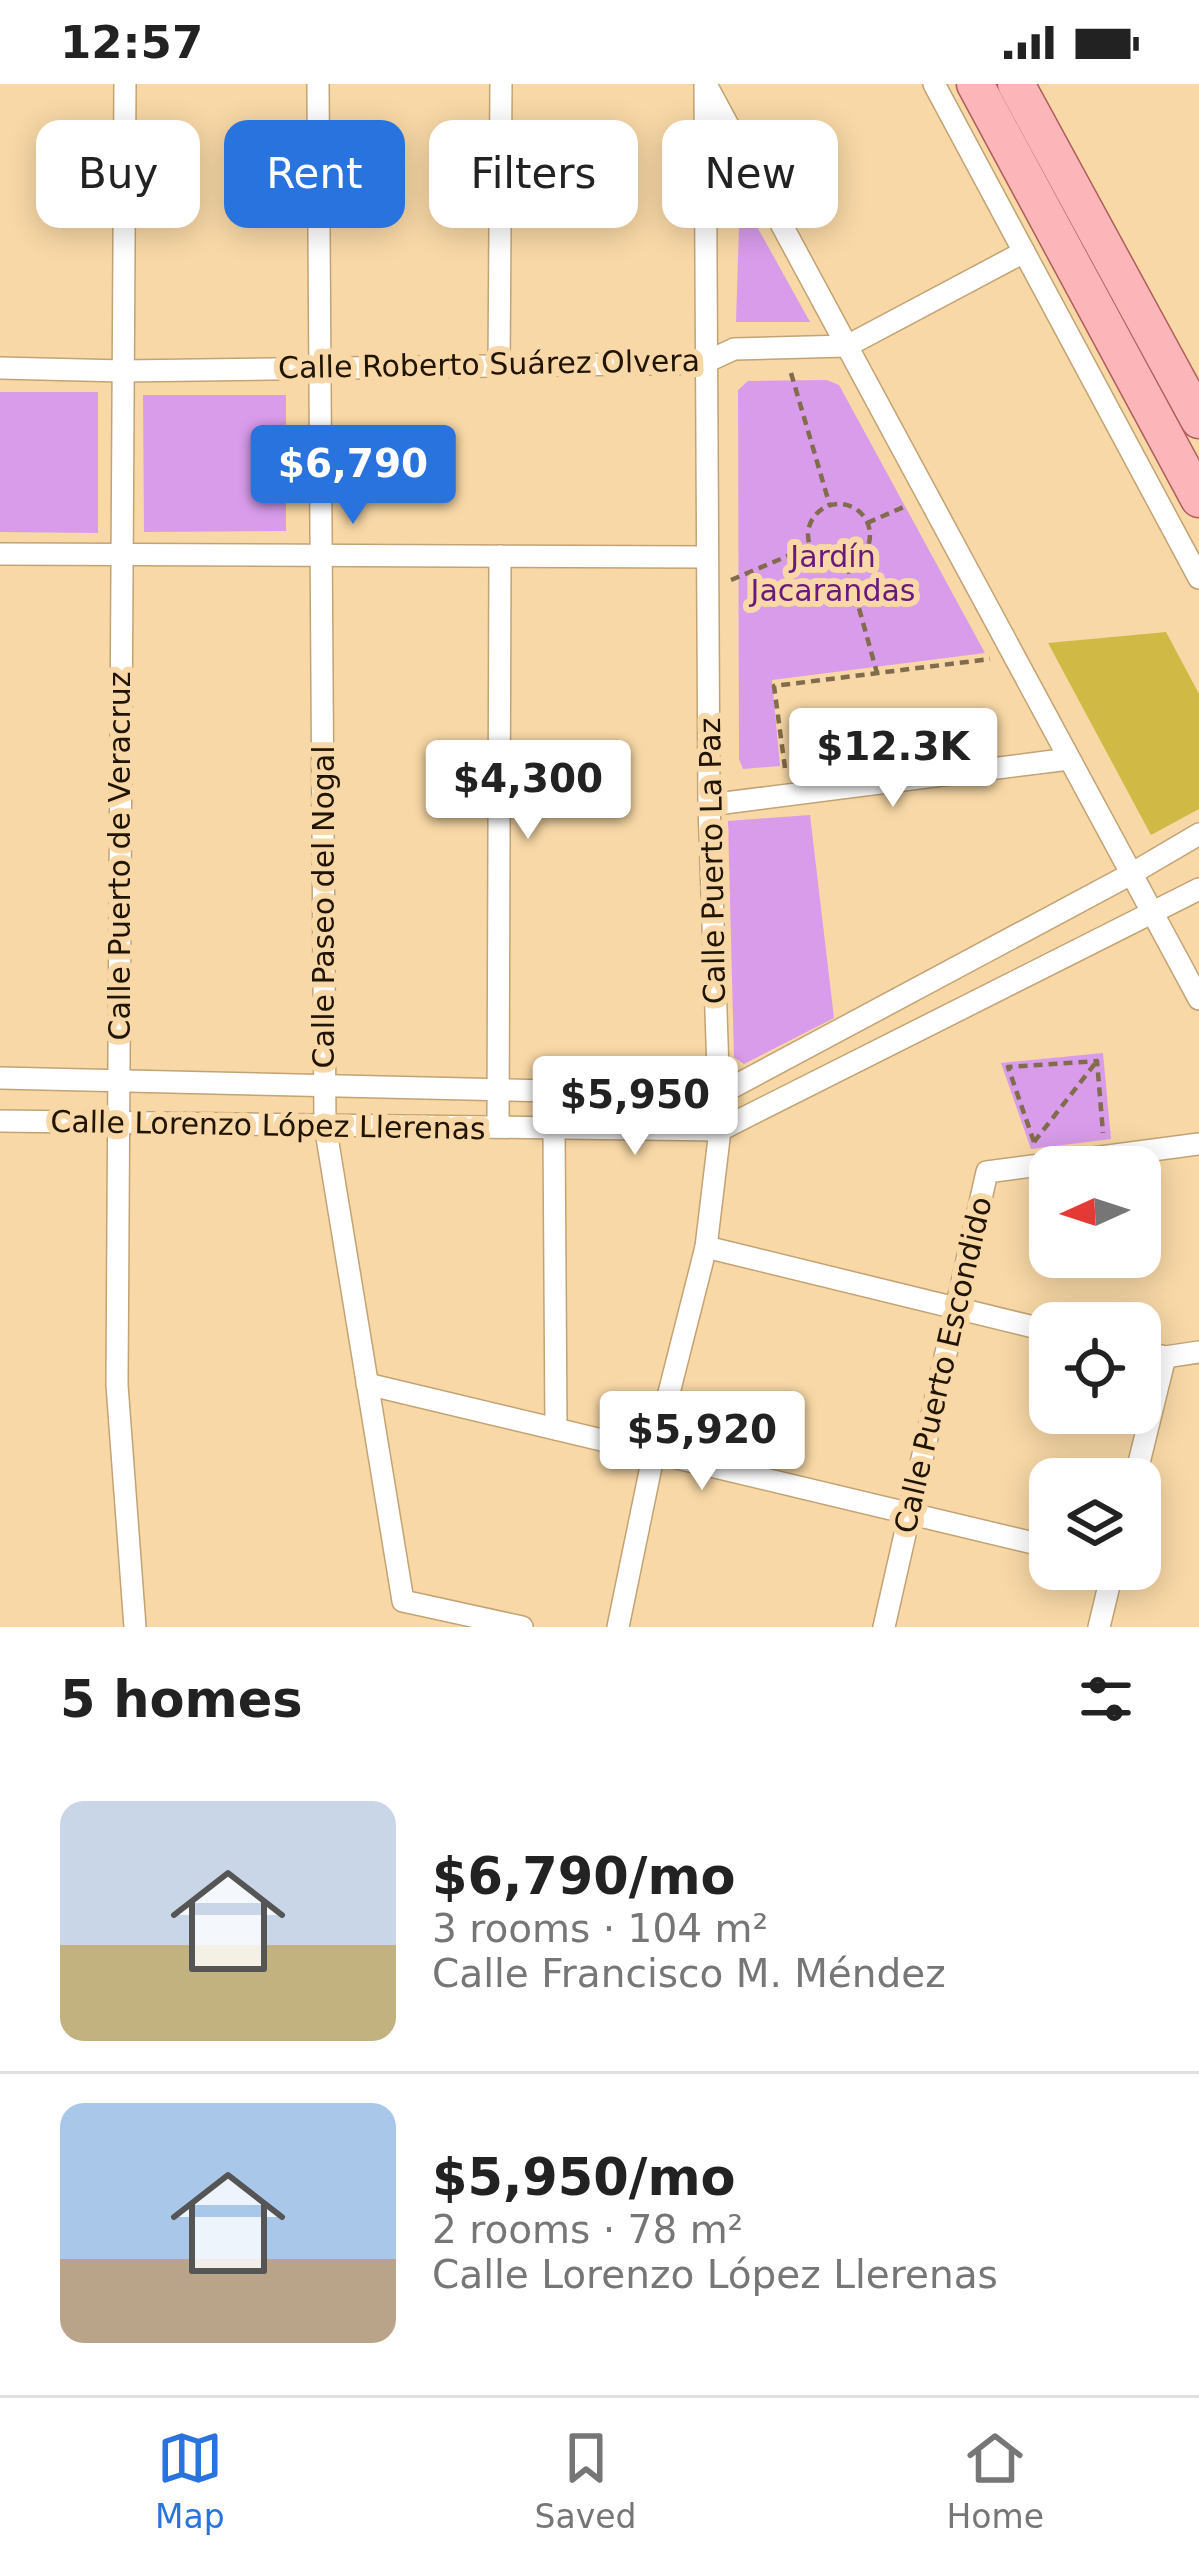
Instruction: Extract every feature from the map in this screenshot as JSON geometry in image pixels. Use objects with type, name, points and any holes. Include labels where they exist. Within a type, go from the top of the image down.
[{"type":"main road","points":[[975,84],[1199,499]]},
{"type":"main road","points":[[1016,84],[1199,420]]},
{"type":"street","name":"Calle Puerto de Veracruz","points":[[125,84],[117,1385],[135,1627]]},
{"type":"street","name":"Calle Paseo del Nogal","points":[[318,84],[325,1125],[403,1600],[522,1627]]},
{"type":"street","points":[[500,368],[501,84]]},
{"type":"street","points":[[705,84],[1199,999]]},
{"type":"street","name":"Calle Puerto La Paz","points":[[618,1627],[654,1452],[706,1247],[721,1130],[709,805],[705,84]]},
{"type":"street","points":[[934,84],[1199,578]]},
{"type":"street","name":"Calle Roberto Suárez Olvera","points":[[0,368],[122,371],[704,363],[734,349],[847,346],[1024,252]]},
{"type":"street","points":[[0,554],[706,557]]},
{"type":"street","points":[[498,1127],[500,556]]},
{"type":"street","points":[[709,805],[1069,759]]},
{"type":"street","name":"Calle Lorenzo López Llerenas","points":[[0,1078],[718,1095],[1199,834]]},
{"type":"street","name":"Calle Lorenzo López Llerenas","points":[[0,1121],[721,1130],[1199,889]]},
{"type":"street","points":[[554,1128],[556,1429]]},
{"type":"street","name":"Calle Puerto Escondido","points":[[1161,1149],[1199,1144]]},
{"type":"street","name":"Calle Puerto Escondido","points":[[884,1627],[987,1172],[1029,1166]]},
{"type":"street","points":[[706,1247],[1029,1325]]},
{"type":"street","points":[[1161,1356],[1199,1352]]},
{"type":"street","points":[[1140,1458],[1165,1357]]},
{"type":"street","points":[[368,1384],[1029,1541]]},
{"type":"street","points":[[1099,1627],[1108,1590]]},
{"type":"path","points":[[791,372],[830,506]]},
{"type":"path","points":[[867,523],[915,503]]},
{"type":"path","points":[[830,506],[853,507],[870,532],[866,551],[847,566],[822,561],[811,547],[809,525],[830,506]]},
{"type":"path","points":[[731,580],[811,547]]},
{"type":"path","points":[[847,566],[877,673]]},
{"type":"path","points":[[786,774],[774,686],[1000,657]]},
{"type":"path","points":[[1097,1061],[1072,1093],[1034,1142],[1008,1067],[1097,1061]]},
{"type":"path","points":[[1097,1061],[1104,1146]]},
{"type":"green space","points":[[739,228],[758,228],[810,322],[736,322]]},
{"type":"green space","name":"Jardín Jacarandas","points":[[827,380],[839,385],[985,653],[772,680],[780,766],[743,769],[739,759],[738,390],[748,381]]},
{"type":"green space","points":[[0,392],[98,392],[98,533],[0,532]]},
{"type":"green space","points":[[143,395],[286,395],[286,531],[144,532]]},
{"type":"green space","points":[[810,815],[834,1018],[744,1064],[734,1057],[728,821]]},
{"type":"green space","points":[[1103,1053],[1111,1139],[1030,1146],[1001,1063]]},
{"type":"building","points":[[1166,632],[1199,694],[1199,809],[1151,835],[1048,643]]}]
